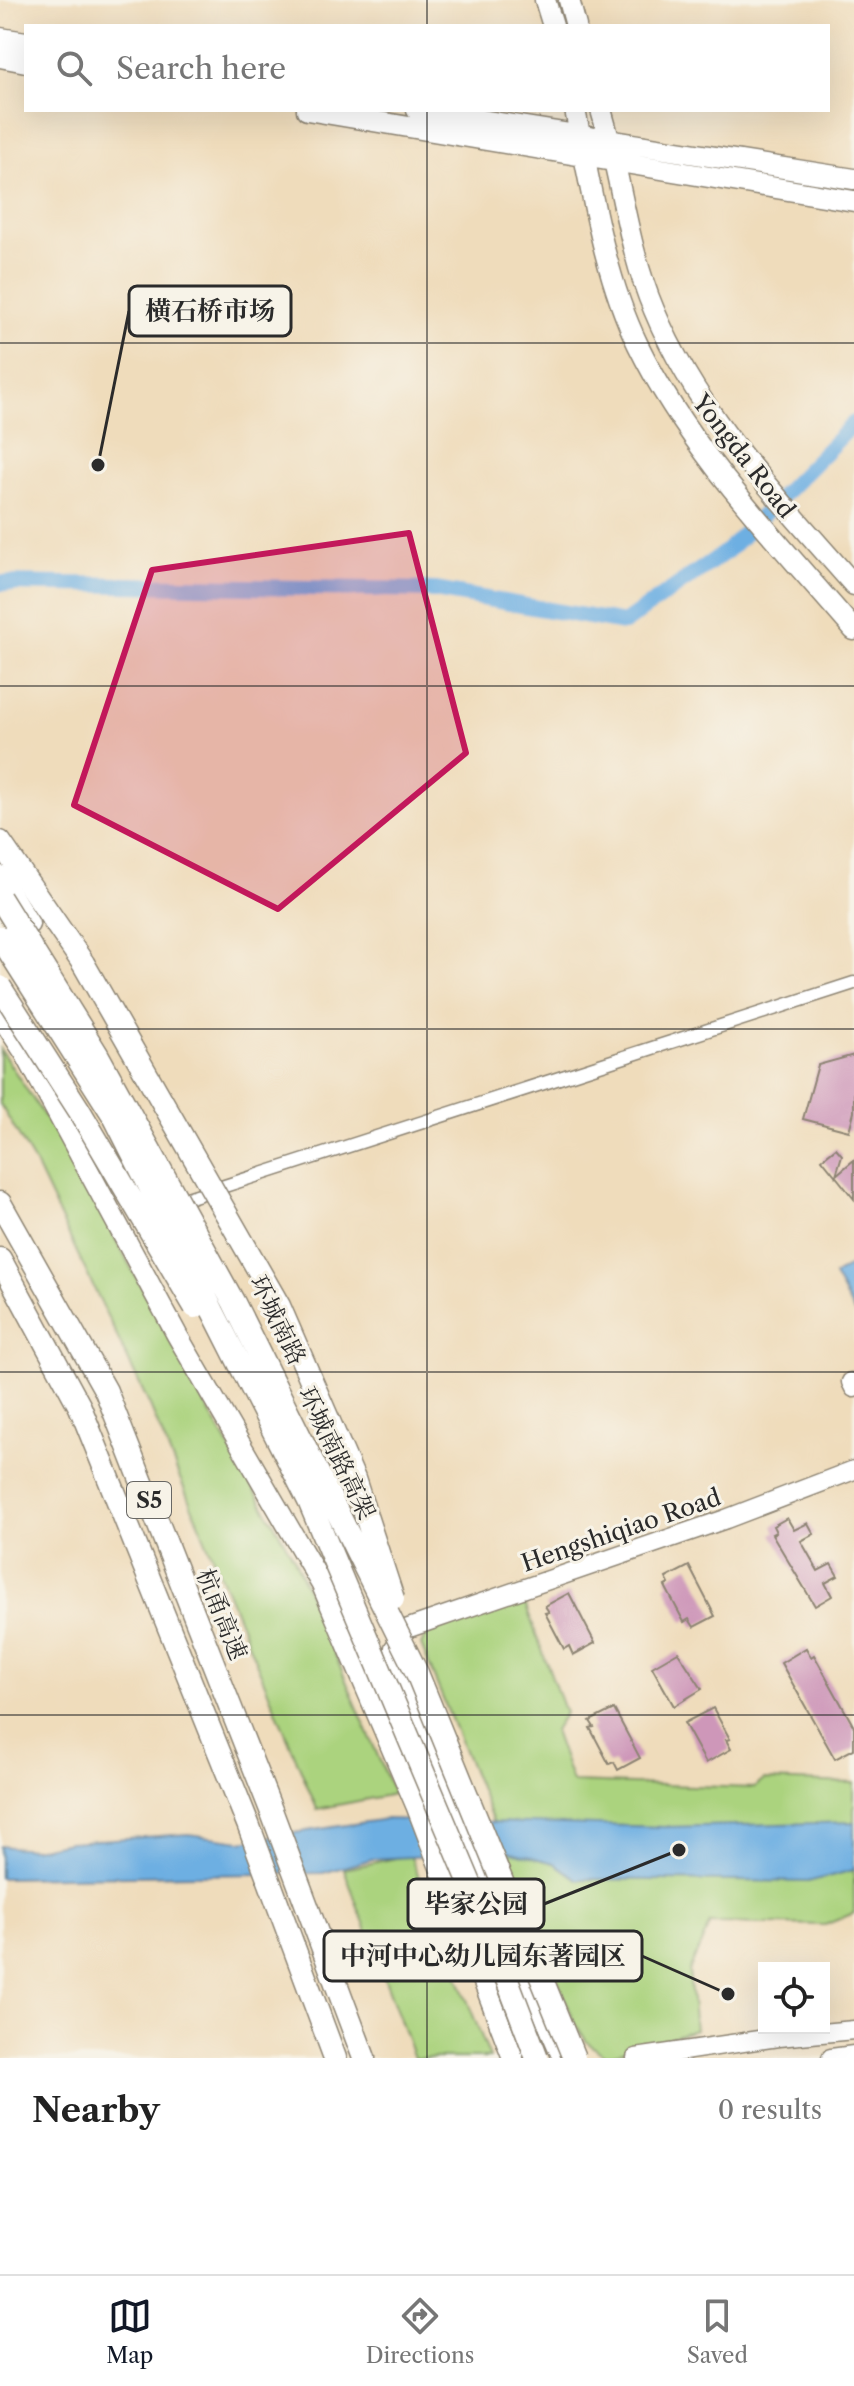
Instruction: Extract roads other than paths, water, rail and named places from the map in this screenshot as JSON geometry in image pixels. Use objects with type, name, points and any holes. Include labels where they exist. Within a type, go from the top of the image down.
[{"type":"highway","points":[[0,842],[83,963],[279,1306],[354,1479],[417,1673]]},
{"type":"highway","name":"环城南路高架","points":[[0,898],[97,1054],[234,1303],[417,1673],[574,2058]]},
{"type":"highway","name":"环城南路高架","points":[[0,937],[114,1116],[309,1501],[475,1895],[537,2058]]},
{"type":"highway","points":[[0,987],[79,1110],[187,1292],[249,1406],[309,1501]]},
{"type":"highway","name":"杭甬高速","points":[[0,1203],[106,1391],[271,1810],[364,2058]]},
{"type":"highway","name":"S5","points":[[0,1259],[80,1407],[248,1824],[335,2058]]},
{"type":"main road","points":[[545,0],[552,24]]},
{"type":"main road","points":[[569,0],[575,24]]},
{"type":"main road","points":[[0,38],[24,42]]},
{"type":"main road","points":[[0,57],[24,62]]},
{"type":"main road","points":[[319,112],[854,201]]},
{"type":"main road","points":[[429,112],[544,131],[580,133],[854,179]]},
{"type":"main road","name":"Yongda Road","points":[[575,112],[613,274],[637,342],[679,420],[732,490],[854,630]]},
{"type":"main road","name":"Yongda Road","points":[[602,112],[653,309],[705,407],[752,471],[854,585]]},
{"type":"main road","name":"环城南路","points":[[0,876],[186,1199],[251,1320],[317,1462],[394,1644],[457,1814],[563,2058]]},
{"type":"main road","points":[[0,1015],[25,1053],[115,1221],[322,1585],[416,1805],[513,2058]]},
{"type":"main road","name":"Hengshiqiao Road","points":[[403,1630],[726,1519],[854,1470]]},
{"type":"main road","points":[[636,2058],[703,2046],[854,2030]]},
{"type":"main road","points":[[831,2058],[854,2055]]},
{"type":"street","points":[[115,1221],[854,983]]},
{"type":"water","points":[[852,1264],[854,1267],[854,1312],[834,1276]]},
{"type":"water","points":[[386,1819],[665,1827],[854,1822],[854,1870],[808,1882],[577,1879],[554,1863],[511,1852],[372,1859],[323,1873],[0,1878],[0,1846],[33,1849],[69,1842],[188,1834],[241,1841]]},
{"type":"waterway","points":[[0,583],[435,590],[624,623],[727,551],[854,423]]},
{"type":"place","name":"横石桥市场","points":[[98,465]]},
{"type":"place","name":"毕家公园","points":[[679,1850]]},
{"type":"place","name":"中河中心幼儿园东著园区","points":[[728,1994]]}]
